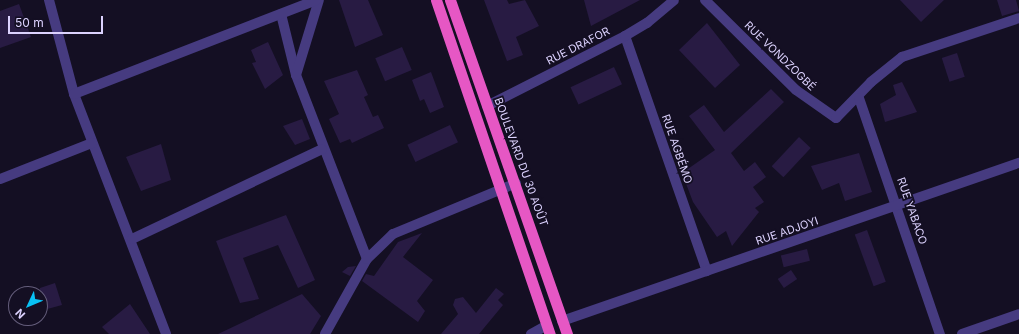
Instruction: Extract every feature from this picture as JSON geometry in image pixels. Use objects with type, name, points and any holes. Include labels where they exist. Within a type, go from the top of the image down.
[{"type":"highway","points":[[436,0],[503,187],[549,330]]},
{"type":"highway","name":"BOULEVARD DU 30 AOÛT","points":[[450,0],[516,184],[567,334]]},
{"type":"street","points":[[49,0],[74,94],[92,143],[132,239],[166,334]]},
{"type":"street","points":[[74,94],[317,0]]},
{"type":"street","points":[[296,75],[317,0]]},
{"type":"street","name":"RUE DRAFOR","points":[[487,106],[625,36],[647,23],[674,0]]},
{"type":"street","name":"RUE VONDZOGBÉ","points":[[705,0],[796,90],[833,118],[859,98]]},
{"type":"street","points":[[281,14],[296,75],[322,149],[367,259]]},
{"type":"street","points":[[859,98],[871,82],[902,57],[1019,18]]},
{"type":"street","name":"RUE AGBÉMO","points":[[625,36],[707,271]]},
{"type":"street","name":"RUE YABACO","points":[[859,98],[898,205],[940,334]]},
{"type":"street","points":[[0,179],[92,143]]},
{"type":"street","points":[[132,239],[322,149]]},
{"type":"street","name":"RUE ADJOYI","points":[[562,321],[1019,163]]},
{"type":"street","points":[[325,334],[367,259],[404,227],[503,187],[516,184]]},
{"type":"street","points":[[962,334],[1019,314]]},
{"type":"street","points":[[530,334],[549,330]]},
{"type":"building","points":[[339,0],[368,0],[383,35],[355,47]]},
{"type":"building","points":[[484,0],[507,0],[509,4],[525,0],[539,26],[516,37],[523,55],[507,61]]},
{"type":"building","points":[[584,0],[640,0],[591,26]]},
{"type":"building","points":[[900,0],[944,0],[921,22]]},
{"type":"building","points":[[997,0],[1016,0],[1019,11],[1002,16]]},
{"type":"building","points":[[19,4],[31,37],[0,48],[0,11]]},
{"type":"building","points":[[707,23],[740,65],[715,88],[679,50]]},
{"type":"building","points":[[268,42],[283,75],[265,89],[252,63],[256,62],[251,50]]},
{"type":"building","points":[[402,47],[412,70],[385,81],[375,58]]},
{"type":"building","points":[[957,53],[965,77],[950,82],[942,58]]},
{"type":"building","points":[[614,67],[622,84],[579,105],[570,87]]},
{"type":"building","points":[[357,70],[368,95],[364,97],[373,117],[378,115],[384,128],[352,143],[350,139],[340,143],[329,119],[339,114],[324,81]]},
{"type":"building","points":[[431,72],[444,107],[430,113],[424,99],[420,101],[412,80]]},
{"type":"building","points":[[902,82],[917,112],[885,122],[880,104],[896,95],[893,85]]},
{"type":"building","points":[[771,89],[784,102],[731,153],[744,171],[755,162],[766,177],[753,187],[764,202],[755,208],[759,212],[732,246],[726,231],[717,237],[693,202],[682,173],[715,150],[689,116],[704,105],[724,132]]},
{"type":"building","points":[[302,119],[310,139],[295,145],[283,126]]},
{"type":"building","points":[[450,125],[458,142],[415,162],[407,145]]},
{"type":"building","points":[[799,137],[811,148],[783,177],[772,166]]},
{"type":"building","points":[[161,144],[171,180],[141,191],[126,157]]},
{"type":"building","points":[[859,153],[872,192],[845,201],[839,183],[822,190],[811,166]]},
{"type":"building","points":[[286,215],[315,280],[298,288],[278,245],[243,258],[259,299],[240,303],[216,241]]},
{"type":"building","points":[[867,230],[886,282],[874,286],[855,234]]},
{"type":"building","points":[[422,233],[403,257],[433,280],[417,301],[425,311],[418,322],[362,281],[366,274],[374,276],[398,242]]},
{"type":"building","points":[[807,249],[810,261],[784,267],[781,256]]},
{"type":"building","points":[[356,266],[350,276],[342,272],[348,267]]},
{"type":"building","points":[[791,270],[797,279],[784,288],[778,279]]},
{"type":"building","points":[[55,283],[62,305],[48,309],[48,286],[46,286]]},
{"type":"building","points":[[496,288],[504,294],[498,300],[503,305],[479,334],[441,334],[458,314],[453,305],[455,299],[463,297],[476,313]]},
{"type":"building","points":[[302,294],[321,316],[310,334],[218,334]]},
{"type":"building","points":[[130,304],[150,334],[109,334],[102,327]]}]
